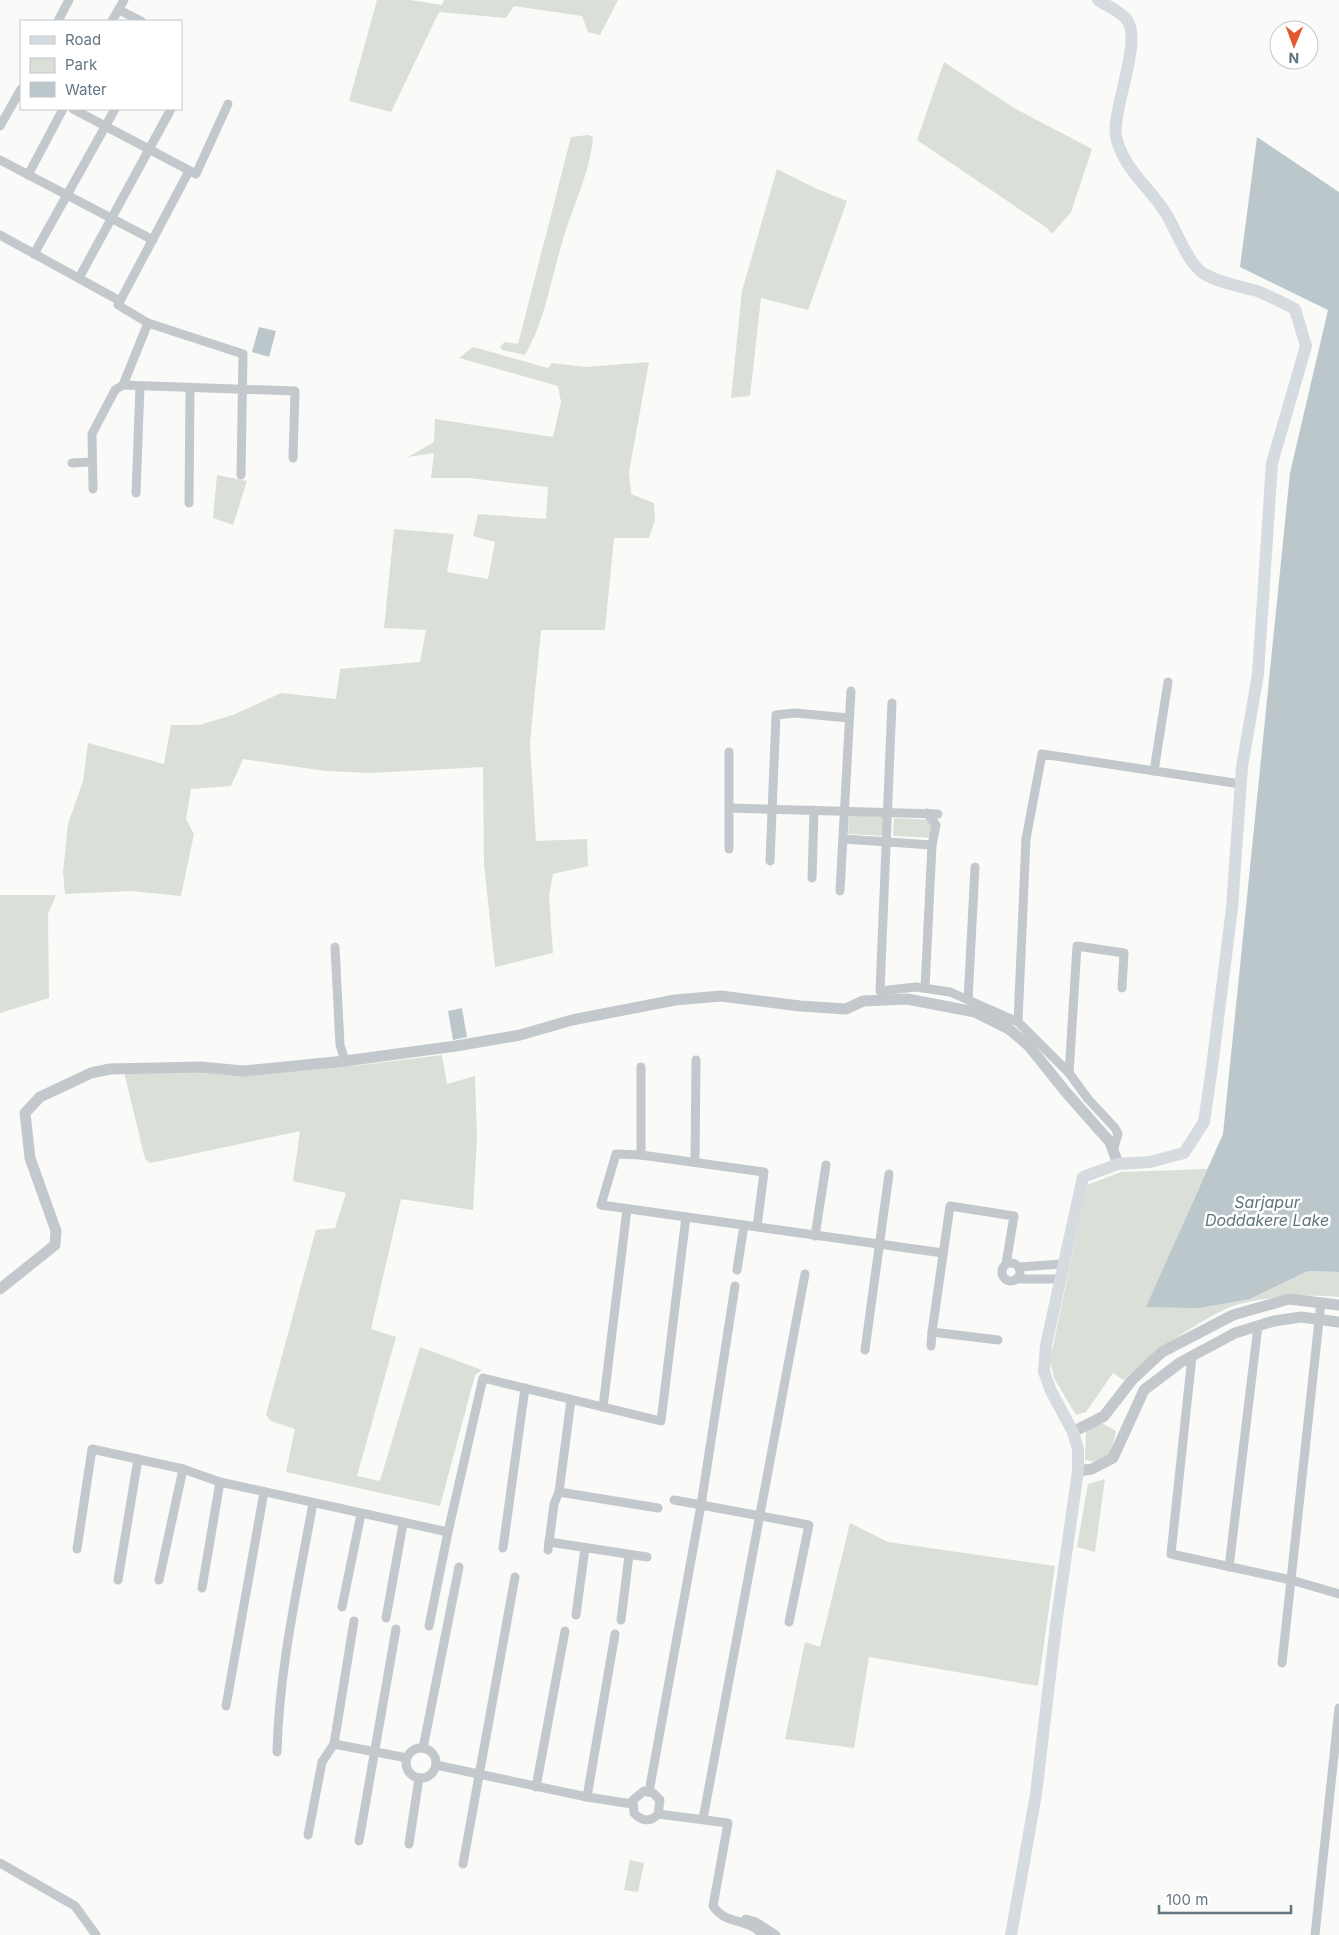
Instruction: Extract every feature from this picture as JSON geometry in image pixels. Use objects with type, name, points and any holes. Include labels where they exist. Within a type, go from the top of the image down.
[{"type":"main road","points":[[1011,1935],[1036,1794],[1078,1471],[1078,1449],[1073,1432],[1051,1391],[1044,1372],[1046,1345],[1062,1264],[1083,1177],[1118,1164],[1150,1162],[1184,1153],[1204,1122],[1232,908],[1241,784],[1248,721],[1258,674],[1272,463],[1306,346],[1295,309],[1259,292],[1202,273],[1185,250],[1164,211],[1137,178],[1115,134],[1125,86],[1130,27],[1128,20],[1098,0]]},
{"type":"street","points":[[59,20],[69,0]]},
{"type":"street","points":[[113,20],[124,0]]},
{"type":"street","points":[[118,10],[139,20]]},
{"type":"street","points":[[0,126],[20,91]]},
{"type":"street","points":[[74,110],[196,174],[228,104]]},
{"type":"street","points":[[28,175],[62,110]]},
{"type":"street","points":[[34,254],[114,110]]},
{"type":"street","points":[[79,278],[170,110]]},
{"type":"street","points":[[0,160],[153,240]]},
{"type":"street","points":[[189,171],[118,305],[148,323],[243,354],[241,475]]},
{"type":"street","points":[[0,235],[120,301]]},
{"type":"street","points":[[124,385],[148,323]]},
{"type":"street","points":[[93,490],[92,434],[115,390],[124,385],[190,389],[295,391],[293,458]]},
{"type":"street","points":[[136,493],[140,387]]},
{"type":"street","points":[[189,503],[190,389]]},
{"type":"street","points":[[72,463],[92,462]]},
{"type":"street","points":[[1154,771],[1168,682]]},
{"type":"street","points":[[840,891],[851,690]]},
{"type":"street","points":[[892,703],[880,991],[916,987],[950,992],[1018,1022],[1069,1073],[1118,1134],[1114,1151]]},
{"type":"street","points":[[770,860],[776,715],[795,713],[849,718]]},
{"type":"street","points":[[729,752],[729,849]]},
{"type":"street","points":[[1018,1022],[1026,839],[1042,754],[1241,784]]},
{"type":"street","points":[[729,808],[938,814]]},
{"type":"street","points":[[812,878],[814,810]]},
{"type":"street","points":[[925,988],[932,845],[936,825],[927,813]]},
{"type":"street","points":[[843,839],[932,845]]},
{"type":"street","points":[[968,1000],[975,867]]},
{"type":"street","points":[[1069,1073],[1077,946],[1124,953],[1122,988]]},
{"type":"street","points":[[335,947],[340,1045],[345,1062]]},
{"type":"street","points":[[0,1290],[55,1245],[56,1231],[27,1144],[25,1113],[40,1097],[91,1073],[110,1069],[201,1067],[243,1071],[345,1062],[520,1035],[572,1020],[675,1000],[721,996],[800,1006],[846,1009],[863,1001],[907,999],[975,1012],[1009,1029],[1029,1046],[1065,1091],[1110,1142],[1118,1164]]},
{"type":"street","points":[[695,1162],[696,1060]]},
{"type":"street","points":[[641,1067],[641,1155]]},
{"type":"street","points":[[757,1227],[764,1172],[641,1155],[616,1154],[601,1205],[881,1246],[943,1253]]},
{"type":"street","points":[[815,1236],[826,1165]]},
{"type":"street","points":[[865,1350],[881,1246],[889,1174]]},
{"type":"street","points":[[931,1346],[950,1206],[1014,1216],[1006,1264],[1002,1269],[1003,1275],[1007,1280],[1059,1279]]},
{"type":"street","points":[[603,1407],[627,1209]]},
{"type":"street","points":[[429,1626],[483,1378],[661,1421],[686,1217]]},
{"type":"street","points":[[737,1270],[744,1225]]},
{"type":"street","points":[[1006,1264],[1012,1263],[1019,1267],[1062,1264]]},
{"type":"street","points":[[1016,1280],[1020,1272],[1019,1267]]},
{"type":"street","points":[[703,1818],[758,1515],[805,1274]]},
{"type":"street","points":[[649,1792],[701,1505],[735,1286]]},
{"type":"street","points":[[1073,1432],[1104,1416],[1132,1380],[1162,1352],[1177,1343],[1242,1312],[1289,1299],[1339,1305]]},
{"type":"street","points":[[1282,1663],[1321,1302]]},
{"type":"street","points":[[1078,1471],[1092,1469],[1113,1458],[1144,1390],[1181,1362],[1235,1333],[1258,1326],[1301,1317],[1339,1322]]},
{"type":"street","points":[[1230,1567],[1258,1326]]},
{"type":"street","points":[[932,1332],[998,1340]]},
{"type":"street","points":[[1192,1356],[1171,1554],[1291,1580],[1339,1594]]},
{"type":"street","points":[[503,1548],[525,1388]]},
{"type":"street","points":[[570,1400],[559,1492],[554,1504],[549,1546],[585,1548],[647,1558]]},
{"type":"street","points":[[77,1549],[92,1449],[183,1469],[220,1482],[403,1524],[448,1532]]},
{"type":"street","points":[[118,1580],[138,1459]]},
{"type":"street","points":[[159,1580],[183,1469]]},
{"type":"street","points":[[202,1588],[220,1482]]},
{"type":"street","points":[[226,1706],[264,1492]]},
{"type":"street","points":[[559,1492],[658,1508]]},
{"type":"street","points":[[674,1500],[809,1525],[790,1622]]},
{"type":"street","points":[[277,1752],[278,1719],[284,1670],[313,1503]]},
{"type":"street","points":[[342,1607],[360,1514]]},
{"type":"street","points":[[386,1618],[403,1524]]},
{"type":"street","points":[[576,1615],[585,1548]]},
{"type":"street","points":[[621,1620],[629,1555]]},
{"type":"street","points":[[423,1748],[459,1567]]},
{"type":"street","points":[[463,1864],[515,1577]]},
{"type":"street","points":[[308,1835],[322,1762],[334,1744],[354,1621]]},
{"type":"street","points":[[359,1841],[396,1629]]},
{"type":"street","points":[[536,1787],[565,1631]]},
{"type":"street","points":[[587,1797],[615,1634]]},
{"type":"street","points":[[1315,1935],[1339,1708]]},
{"type":"street","points":[[334,1744],[407,1758]]},
{"type":"street","points":[[423,1748],[431,1752],[436,1765],[428,1776],[418,1778],[410,1773],[407,1768],[407,1758],[413,1750],[423,1748]]},
{"type":"street","points":[[436,1765],[536,1787],[632,1804]]},
{"type":"street","points":[[409,1844],[418,1778]]},
{"type":"street","points":[[658,1814],[660,1800],[649,1792],[640,1793],[632,1804],[634,1813],[642,1819],[651,1819],[658,1814],[703,1818],[728,1823],[714,1906],[718,1914],[726,1919],[751,1926],[764,1935]]},
{"type":"street","points":[[0,1863],[75,1906],[96,1935]]},
{"type":"street","points":[[714,1906],[729,1914],[756,1922],[776,1935]]},
{"type":"green space","points":[[377,0],[410,0],[442,5],[444,0],[618,0],[600,35],[588,32],[582,16],[514,6],[506,18],[439,12],[391,112],[349,101]]},
{"type":"green space","points":[[944,62],[1014,108],[1092,149],[1071,212],[1052,234],[1047,228],[917,140]]},
{"type":"green space","points":[[588,135],[593,137],[588,164],[566,230],[538,327],[525,355],[502,350],[500,346],[505,342],[518,344],[571,137]]},
{"type":"green space","points":[[777,169],[817,189],[847,201],[808,310],[761,298],[750,396],[731,398],[742,291]]},
{"type":"green space","points":[[473,347],[548,368],[552,363],[586,367],[649,362],[629,472],[631,494],[654,503],[655,520],[649,538],[614,538],[605,630],[541,630],[530,743],[536,841],[587,839],[588,866],[553,874],[549,896],[553,953],[495,967],[484,864],[483,767],[371,773],[325,771],[243,759],[231,786],[191,789],[186,819],[194,834],[181,896],[132,891],[65,894],[63,872],[68,824],[83,781],[88,743],[164,764],[171,725],[199,725],[233,715],[281,693],[336,699],[340,669],[420,662],[426,630],[384,628],[394,529],[454,534],[447,572],[488,579],[495,542],[473,536],[478,514],[546,519],[548,487],[469,478],[431,478],[434,453],[408,457],[434,442],[435,419],[553,437],[561,402],[558,386],[459,358]]},
{"type":"green space","points":[[217,475],[247,481],[233,525],[213,518]]},
{"type":"green space","points":[[849,815],[885,817],[883,836],[848,834]]},
{"type":"green space","points":[[894,818],[935,820],[935,838],[893,836]]},
{"type":"green space","points":[[0,895],[56,895],[48,914],[49,998],[0,1013]]},
{"type":"green space","points":[[442,1055],[447,1084],[475,1076],[477,1138],[473,1210],[401,1199],[371,1329],[396,1337],[357,1476],[380,1481],[420,1347],[482,1370],[475,1375],[440,1506],[286,1472],[295,1429],[271,1421],[266,1415],[316,1230],[335,1228],[346,1193],[293,1181],[300,1131],[150,1163],[145,1159],[124,1072],[353,1066]]},
{"type":"green space","points":[[1207,1169],[1147,1306],[1250,1299],[1308,1271],[1339,1272],[1339,1297],[1268,1298],[1228,1308],[1173,1340],[1123,1380],[1113,1373],[1086,1412],[1076,1415],[1054,1378],[1050,1360],[1087,1185],[1121,1172]]},
{"type":"green space","points":[[1102,1423],[1116,1431],[1111,1453],[1095,1462],[1085,1460],[1086,1429]]},
{"type":"green space","points":[[1105,1479],[1095,1552],[1077,1547],[1088,1484]]},
{"type":"green space","points":[[850,1523],[888,1542],[1055,1566],[1038,1686],[869,1657],[854,1748],[785,1739],[805,1642],[820,1647]]},
{"type":"green space","points":[[630,1860],[644,1863],[638,1892],[624,1890]]},
{"type":"water","name":"Sarjapur Doddakere Lake","points":[[1257,137],[1339,192],[1339,1272],[1308,1271],[1250,1299],[1198,1308],[1146,1307],[1223,1134],[1290,473],[1328,310],[1240,267]]},
{"type":"water","points":[[259,327],[276,331],[269,357],[252,352]]},
{"type":"water","points":[[462,1008],[467,1037],[453,1040],[448,1011]]}]
